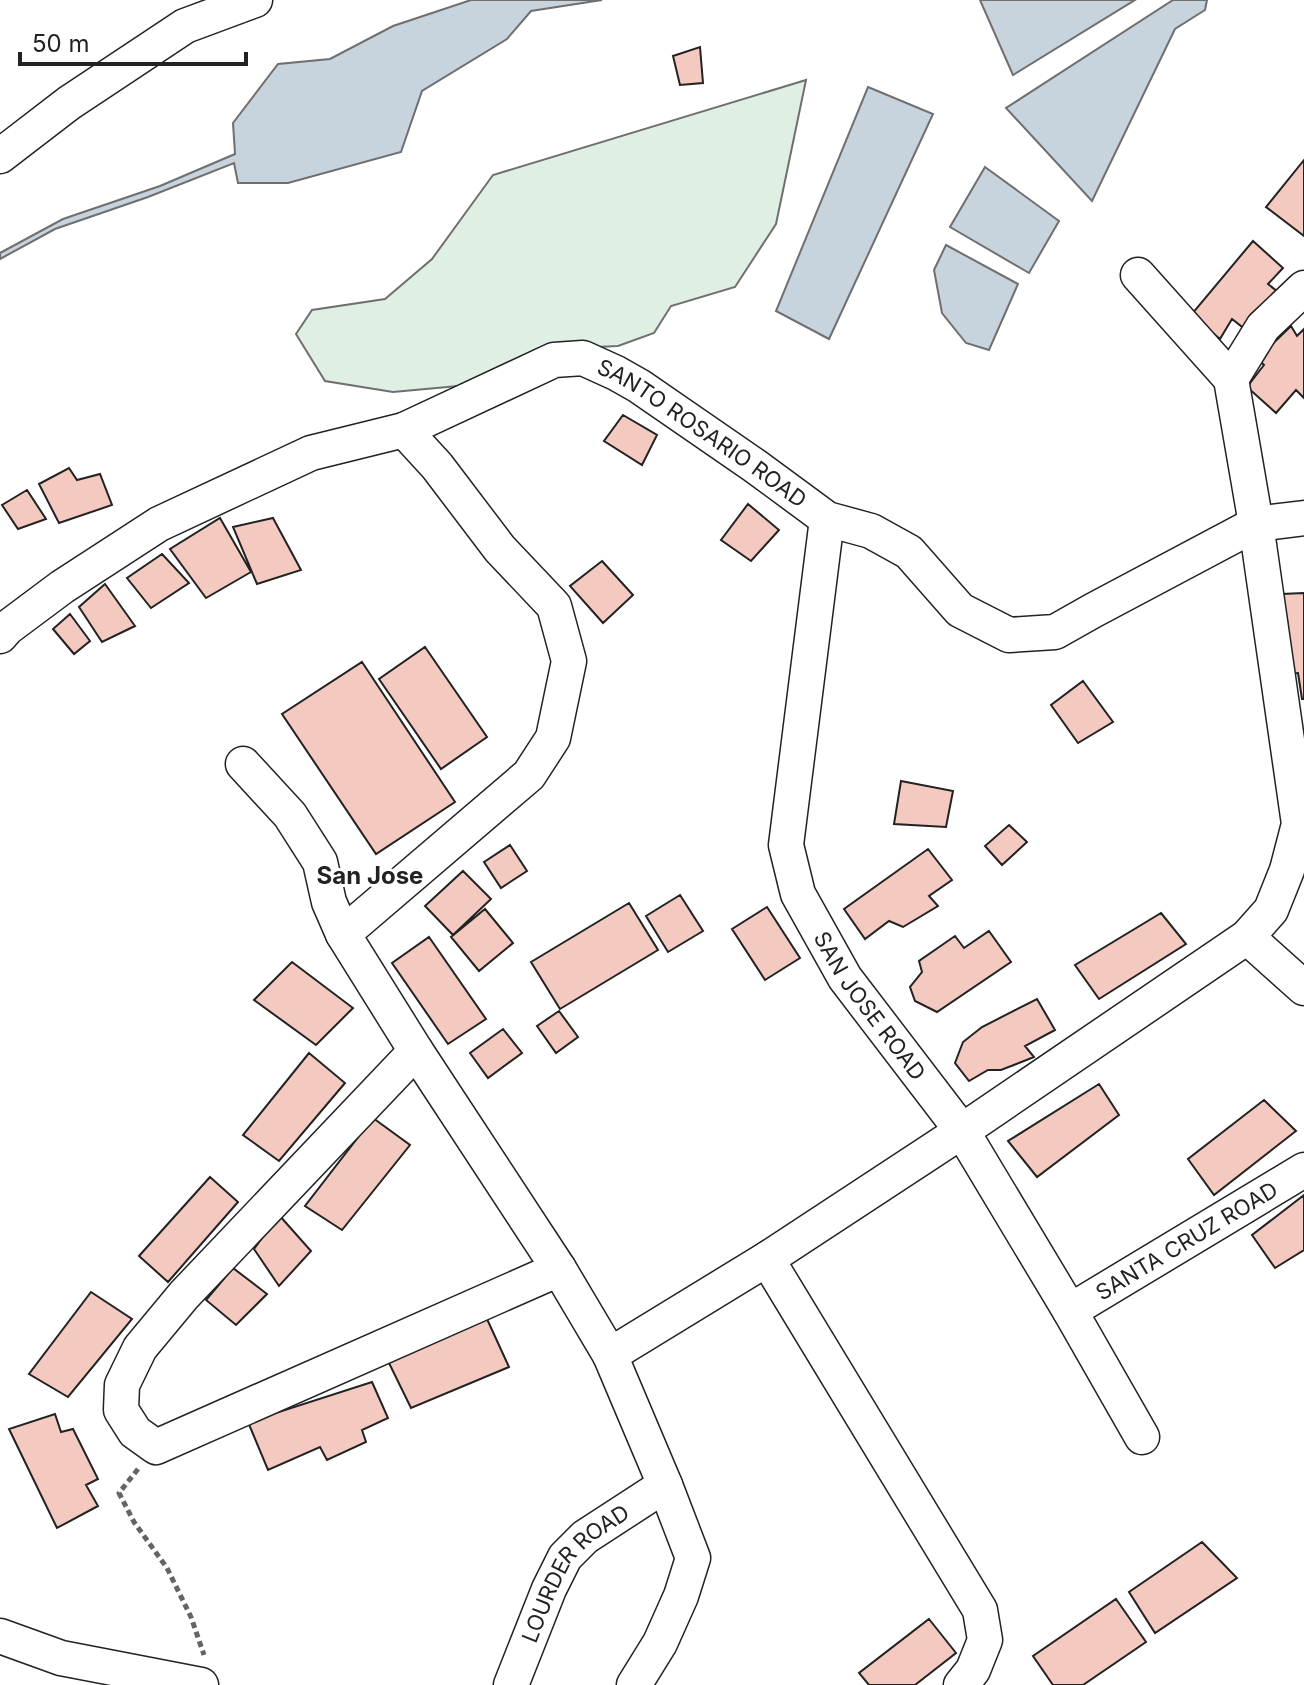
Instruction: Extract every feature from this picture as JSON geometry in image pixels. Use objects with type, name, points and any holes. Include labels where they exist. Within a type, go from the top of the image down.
[{"type":"street","points":[[0,156],[69,103],[185,26],[255,0]]},
{"type":"street","points":[[610,1355],[767,1259],[962,1131],[1247,937],[1271,910],[1287,870],[1299,824],[1256,524],[1231,379],[1138,275]]},
{"type":"street","points":[[1231,379],[1263,327],[1304,288]]},
{"type":"street","name":"SANTO ROSARIO ROAD","points":[[0,636],[62,587],[159,524],[311,453],[404,430],[554,360],[583,358],[639,386],[827,519],[871,531],[909,552],[960,610],[1009,635],[1055,632],[1256,524]]},
{"type":"street","points":[[343,934],[529,775],[553,738],[569,661],[554,606],[500,549],[437,466],[404,430]]},
{"type":"street","points":[[1256,524],[1304,518]]},
{"type":"street","name":"SAN JOSE ROAD","points":[[827,519],[786,845],[798,894],[845,978],[962,1131],[1142,1437]]},
{"type":"street","points":[[243,764],[290,815],[320,862],[329,902],[343,934],[559,1269],[610,1355],[693,1558],[681,1596],[660,1643],[634,1685]]},
{"type":"street","points":[[1247,937],[1304,988]]},
{"type":"street","points":[[416,1051],[184,1295],[140,1348],[122,1385],[121,1410],[135,1432],[156,1447],[559,1269]]},
{"type":"street","name":"SANTA CRUZ ROAD","points":[[1070,1311],[1304,1170]]},
{"type":"street","points":[[767,1259],[980,1610],[985,1640],[973,1670],[961,1685]]},
{"type":"street","name":"LOURDER ROAD","points":[[511,1685],[565,1557],[585,1537],[665,1485]]},
{"type":"street","points":[[0,1636],[61,1658],[203,1672]]},
{"type":"path","points":[[156,1447],[119,1493],[134,1522],[167,1568],[191,1617],[203,1672]]},
{"type":"green space","points":[[806,80],[776,224],[735,287],[671,306],[654,333],[618,346],[534,350],[509,372],[480,384],[393,392],[325,381],[296,334],[312,310],[385,299],[432,259],[493,175]]},
{"type":"shaded area","points":[[471,0],[602,0],[531,11],[507,39],[422,91],[401,152],[288,183],[238,183],[234,163],[55,229],[0,259],[0,253],[63,219],[160,186],[235,154],[233,123],[278,64],[330,59],[393,26]]},
{"type":"shaded area","points":[[980,0],[1135,0],[1013,75]]},
{"type":"shaded area","points":[[1173,0],[1207,0],[1205,10],[1175,29],[1092,201],[1006,108]]},
{"type":"shaded area","points":[[868,87],[933,114],[829,339],[776,311]]},
{"type":"shaded area","points":[[985,167],[1059,221],[1029,273],[950,227]]},
{"type":"shaded area","points":[[946,245],[1018,284],[989,350],[966,343],[942,313],[934,270]]},
{"type":"building","points":[[700,47],[703,83],[680,85],[673,56]]},
{"type":"building","points":[[1304,160],[1304,236],[1266,207]]},
{"type":"building","points":[[1253,241],[1283,268],[1268,284],[1278,292],[1246,330],[1232,319],[1220,339],[1191,315]]},
{"type":"building","points":[[1291,326],[1297,336],[1304,329],[1304,398],[1296,390],[1276,413],[1247,387],[1264,365],[1257,359]]},
{"type":"building","points":[[623,415],[657,435],[642,465],[604,441]]},
{"type":"building","points":[[69,468],[77,480],[100,474],[112,505],[59,523],[39,484]]},
{"type":"building","points":[[27,490],[46,519],[18,529],[2,505]]},
{"type":"building","points":[[748,504],[779,530],[751,561],[721,540]]},
{"type":"building","points":[[220,518],[251,572],[206,598],[170,549]]},
{"type":"building","points":[[273,518],[301,570],[257,584],[233,527]]},
{"type":"building","points":[[162,554],[189,583],[151,608],[127,578]]},
{"type":"building","points":[[602,561],[633,595],[603,623],[570,586]]},
{"type":"building","points":[[105,584],[135,626],[102,642],[79,607]]},
{"type":"building","points":[[1304,593],[1302,699],[1298,673],[1287,674],[1279,628],[1288,626],[1282,594]]},
{"type":"building","points":[[70,614],[90,641],[74,654],[53,629]]},
{"type":"building","points":[[425,647],[487,737],[441,769],[379,679]]},
{"type":"building","points":[[362,662],[455,802],[376,854],[282,714]]},
{"type":"building","points":[[1083,681],[1113,722],[1078,743],[1051,705]]},
{"type":"building","points":[[901,781],[953,791],[946,827],[894,824]]},
{"type":"building","points":[[1009,825],[1027,842],[1002,865],[985,846]]},
{"type":"building","points":[[510,845],[527,871],[501,888],[484,862]]},
{"type":"building","points":[[928,849],[952,880],[929,896],[938,906],[903,927],[889,921],[865,939],[844,909]]},
{"type":"building","points":[[463,871],[491,899],[453,935],[425,906]]},
{"type":"building","points":[[680,895],[703,931],[668,952],[646,916]]},
{"type":"building","points":[[629,903],[658,950],[560,1009],[531,962]]},
{"type":"building","points":[[767,907],[800,958],[765,980],[732,929]]},
{"type":"building","points":[[485,909],[513,943],[479,971],[451,937]]},
{"type":"building","points":[[1161,913],[1186,944],[1099,999],[1075,965]]},
{"type":"building","points":[[989,931],[1011,962],[937,1012],[915,1001],[910,987],[922,972],[919,961],[955,936],[964,948]]},
{"type":"building","points":[[429,937],[486,1019],[448,1044],[392,963]]},
{"type":"building","points":[[292,962],[353,1008],[316,1045],[254,1000]]},
{"type":"building","points":[[1037,999],[1055,1030],[1025,1046],[1034,1057],[1001,1070],[988,1070],[969,1081],[955,1063],[963,1042],[982,1027]]},
{"type":"building","points":[[559,1011],[578,1037],[556,1053],[537,1026]]},
{"type":"building","points":[[503,1029],[522,1053],[488,1078],[470,1053]]},
{"type":"building","points":[[309,1053],[345,1083],[279,1161],[243,1135]]},
{"type":"building","points":[[1099,1084],[1119,1115],[1037,1177],[1008,1141]]},
{"type":"building","points":[[1264,1100],[1296,1131],[1214,1195],[1188,1159]]},
{"type":"building","points":[[373,1118],[410,1145],[342,1230],[305,1206]]},
{"type":"building","points":[[210,1177],[238,1202],[168,1282],[139,1256]]},
{"type":"building","points":[[1304,1195],[1304,1250],[1275,1268],[1252,1235]]},
{"type":"building","points":[[279,1215],[311,1251],[279,1286],[254,1249]]},
{"type":"building","points":[[233,1268],[267,1294],[236,1325],[206,1300]]},
{"type":"building","points":[[91,1292],[132,1319],[68,1397],[29,1374]]},
{"type":"building","points":[[487,1319],[509,1367],[411,1408],[388,1361]]},
{"type":"building","points":[[372,1382],[388,1418],[362,1430],[366,1442],[327,1460],[320,1447],[268,1470],[248,1422]]},
{"type":"building","points":[[55,1414],[61,1432],[73,1429],[98,1479],[86,1485],[98,1506],[57,1528],[9,1429]]},
{"type":"building","points":[[1202,1542],[1237,1578],[1155,1633],[1129,1592]]},
{"type":"building","points":[[1116,1599],[1146,1642],[1083,1685],[1053,1685],[1033,1656]]},
{"type":"building","points":[[929,1619],[956,1653],[915,1685],[869,1685],[859,1673]]},
{"type":"district","name":"San Jose","points":[[370,876]]}]
